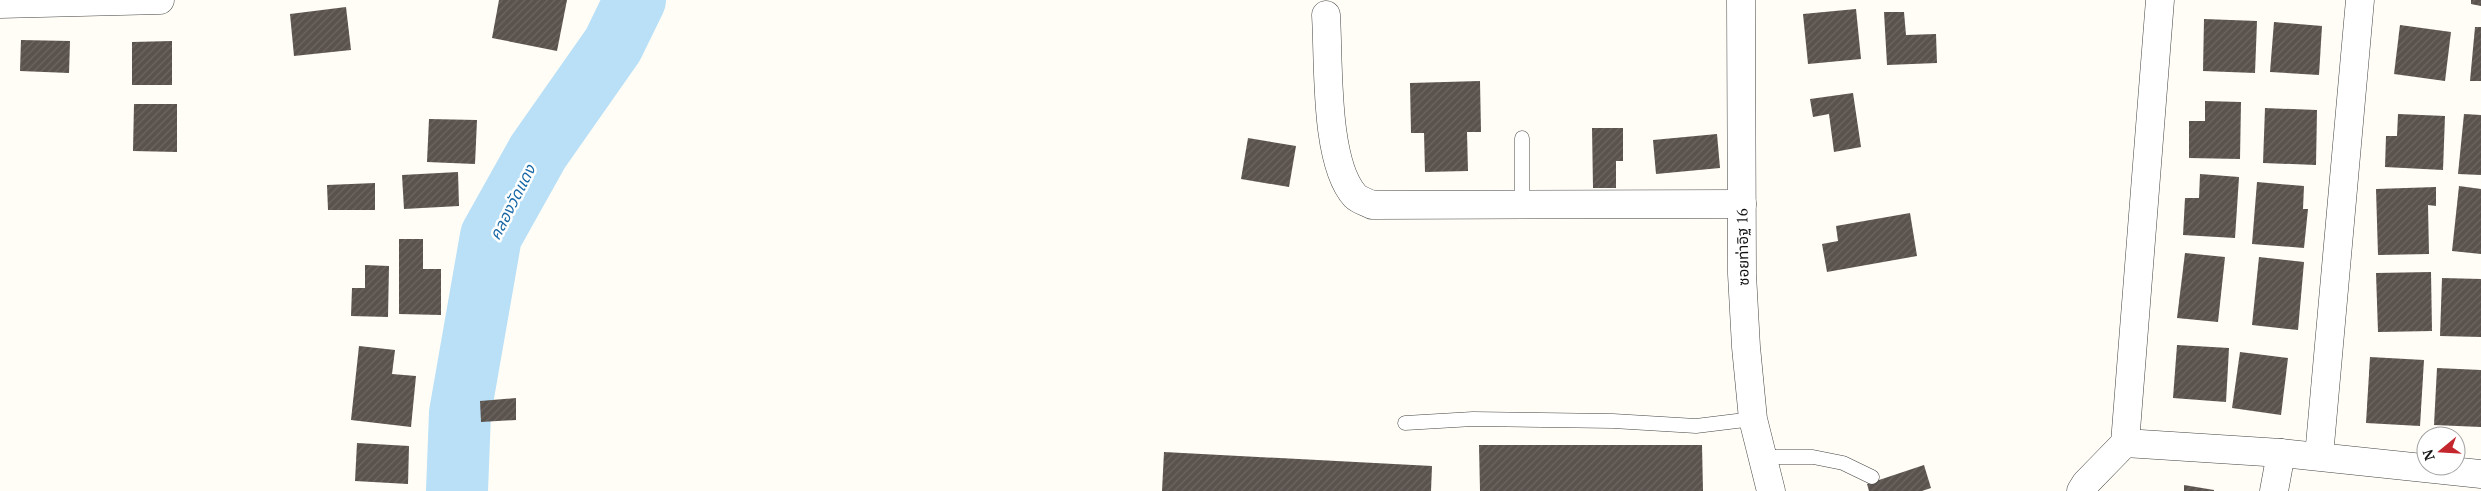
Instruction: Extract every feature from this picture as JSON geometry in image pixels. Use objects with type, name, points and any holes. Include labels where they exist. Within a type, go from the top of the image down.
[{"type":"street","points":[[0,4],[160,0]]},
{"type":"street","name":"ซอยท่าอิฐ 16","points":[[1741,0],[1742,274],[1753,419],[1771,491]]},
{"type":"street","points":[[2081,491],[2086,483],[2125,443],[2160,0]]},
{"type":"street","points":[[2319,456],[2360,0]]},
{"type":"street","points":[[1326,15],[1333,148],[1343,178],[1356,197],[1372,205],[1742,204]]},
{"type":"street","points":[[2125,443],[2319,456],[2481,474]]},
{"type":"street","points":[[2274,491],[2281,453]]},
{"type":"lane","points":[[1522,138],[1522,205]]},
{"type":"lane","points":[[1405,423],[1473,419],[1613,421],[1696,426],[1753,419]]},
{"type":"lane","points":[[1762,457],[1813,457],[1843,463],[1872,477]]},
{"type":"building","points":[[499,0],[567,0],[557,51],[492,38]]},
{"type":"building","points":[[2471,0],[2481,0],[2481,6],[2471,4]]},
{"type":"building","points":[[346,7],[351,50],[294,56],[290,14]]},
{"type":"building","points":[[1856,9],[1861,59],[1808,64],[1803,14]]},
{"type":"building","points":[[1884,12],[1904,12],[1906,35],[1936,34],[1937,63],[1887,65]]},
{"type":"building","points":[[2204,19],[2257,21],[2255,73],[2203,71]]},
{"type":"building","points":[[2274,22],[2322,26],[2319,75],[2270,72]]},
{"type":"building","points":[[2400,25],[2451,32],[2445,81],[2394,74]]},
{"type":"building","points":[[2475,27],[2481,27],[2481,81],[2470,81]]},
{"type":"building","points":[[21,40],[70,41],[69,73],[20,71]]},
{"type":"building","points":[[172,41],[172,85],[132,85],[132,42]]},
{"type":"building","points":[[1480,81],[1481,132],[1467,132],[1468,171],[1425,172],[1424,133],[1411,133],[1410,83]]},
{"type":"building","points":[[1853,93],[1861,147],[1834,152],[1829,114],[1813,117],[1810,99]]},
{"type":"building","points":[[2205,101],[2241,102],[2240,159],[2189,158],[2189,121],[2205,121]]},
{"type":"building","points":[[134,104],[177,104],[177,152],[133,151]]},
{"type":"building","points":[[2265,108],[2317,110],[2316,165],[2263,163]]},
{"type":"building","points":[[2398,114],[2445,116],[2443,170],[2385,167],[2386,136],[2397,136]]},
{"type":"building","points":[[2464,114],[2481,115],[2481,175],[2458,174]]},
{"type":"building","points":[[429,119],[477,120],[475,164],[427,162]]},
{"type":"building","points":[[1592,128],[1623,128],[1623,161],[1616,161],[1616,188],[1593,188]]},
{"type":"building","points":[[1717,134],[1720,168],[1656,174],[1653,140]]},
{"type":"building","points":[[1248,138],[1296,146],[1289,187],[1241,179]]},
{"type":"building","points":[[458,172],[459,206],[404,209],[402,175]]},
{"type":"building","points":[[2200,174],[2239,177],[2235,238],[2183,235],[2185,198],[2199,198]]},
{"type":"building","points":[[2257,182],[2304,186],[2303,209],[2308,209],[2304,248],[2252,244]]},
{"type":"building","points":[[375,183],[375,210],[328,210],[327,185]]},
{"type":"building","points":[[2459,186],[2481,189],[2481,254],[2452,251]]},
{"type":"building","points":[[2436,187],[2436,206],[2428,205],[2429,254],[2378,255],[2376,189]]},
{"type":"building","points":[[1910,213],[1917,256],[1827,272],[1822,244],[1838,241],[1836,226]]},
{"type":"building","points":[[399,239],[423,239],[423,269],[441,269],[441,315],[399,314]]},
{"type":"building","points":[[2185,253],[2225,257],[2218,322],[2177,318]]},
{"type":"building","points":[[2259,257],[2304,262],[2298,330],[2252,325]]},
{"type":"building","points":[[365,265],[389,266],[388,317],[351,316],[352,288],[365,288]]},
{"type":"building","points":[[2431,272],[2432,331],[2378,332],[2376,273]]},
{"type":"building","points":[[2442,278],[2481,279],[2481,337],[2440,336]]},
{"type":"building","points":[[2177,345],[2229,348],[2226,402],[2173,398]]},
{"type":"building","points":[[359,346],[395,350],[392,374],[416,376],[411,427],[351,420]]},
{"type":"building","points":[[2240,352],[2288,358],[2281,415],[2232,408]]},
{"type":"building","points":[[2370,357],[2424,360],[2420,426],[2366,423]]},
{"type":"building","points":[[2437,368],[2481,370],[2481,427],[2434,425]]},
{"type":"building","points":[[516,398],[516,420],[481,422],[480,401]]},
{"type":"building","points":[[357,443],[409,446],[408,484],[355,481]]},
{"type":"building","points":[[1479,445],[1702,445],[1703,491],[1480,491]]},
{"type":"building","points":[[1164,452],[1432,466],[1431,491],[1162,491]]},
{"type":"building","points":[[1924,465],[1931,488],[1922,491],[1869,491],[1867,484]]},
{"type":"building","points":[[2184,485],[2214,490],[2214,491],[2184,491]]},
{"type":"waterway","name":"คลองวัดแดง","points":[[457,491],[460,413],[491,236],[538,152],[613,45],[635,0]]}]
